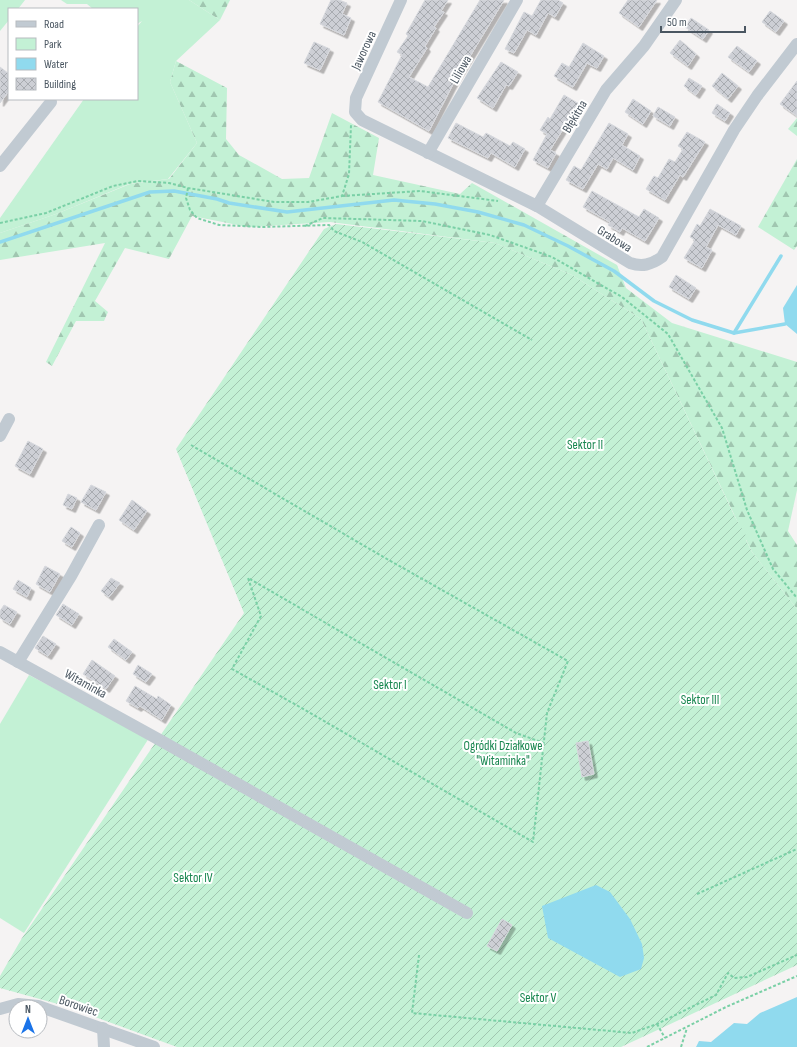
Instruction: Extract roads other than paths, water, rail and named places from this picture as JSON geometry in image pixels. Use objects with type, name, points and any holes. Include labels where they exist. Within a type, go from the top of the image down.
[{"type":"street","name":"Jaworowa","points":[[355,112],[356,98],[401,0]]},
{"type":"street","name":"Liliowa","points":[[428,153],[517,0]]},
{"type":"street","name":"Błękitna","points":[[537,206],[606,90],[644,46],[676,0]]},
{"type":"street","name":"Grabowa","points":[[355,112],[362,120],[537,206],[630,263],[638,266],[655,262],[662,257],[734,130],[757,96],[797,44]]},
{"type":"street","points":[[0,166],[51,102]]},
{"type":"street","points":[[0,436],[9,419]]},
{"type":"street","points":[[18,662],[71,576],[99,525]]},
{"type":"street","name":"Witaminka","points":[[0,652],[467,913]]},
{"type":"street","name":"Borowiec","points":[[0,1009],[18,1004],[33,1004],[154,1047]]},
{"type":"street","name":"Borowiec","points":[[103,1028],[104,1047]]},
{"type":"water","points":[[797,285],[797,334],[785,324],[783,308]]},
{"type":"water","points":[[596,885],[610,892],[630,919],[642,944],[644,958],[641,969],[620,977],[548,938],[542,906]]},
{"type":"water","points":[[797,997],[797,1047],[696,1047],[699,1041],[711,1042],[734,1023],[747,1024],[760,1013]]},
{"type":"waterway","points":[[0,242],[150,192],[174,191],[217,199],[229,203],[287,212],[394,200],[435,204],[478,212],[524,225],[568,246],[614,271],[654,301],[692,320],[734,333],[785,324]]},
{"type":"waterway","points":[[734,333],[781,256]]},
{"type":"park label","name":"Sektor II","points":[[585,444]]},
{"type":"park label","name":"Sektor I","points":[[390,684]]},
{"type":"park label","name":"Sektor III","points":[[700,699]]},
{"type":"park label","name":"Ogródki Działkowe \"Witaminka\"","points":[[503,752]]},
{"type":"park label","name":"Sektor IV","points":[[193,877]]},
{"type":"park label","name":"Sektor V","points":[[538,997]]}]
